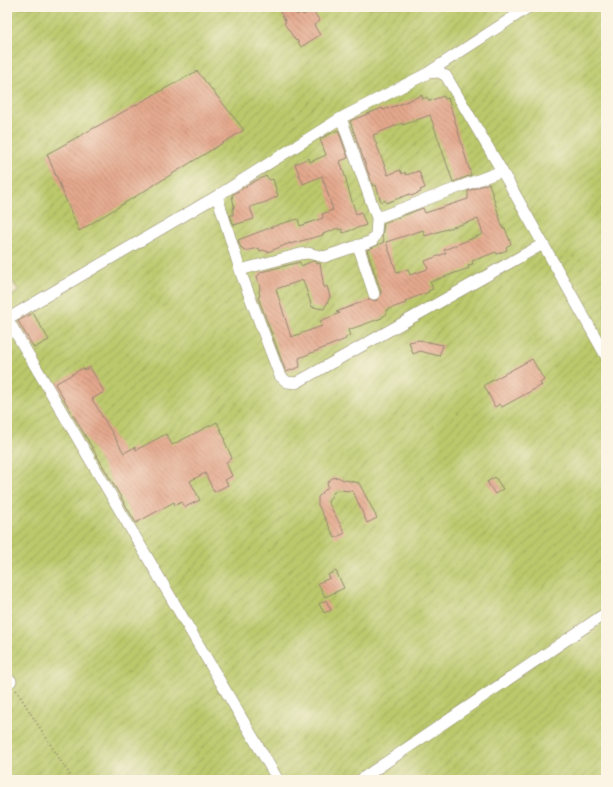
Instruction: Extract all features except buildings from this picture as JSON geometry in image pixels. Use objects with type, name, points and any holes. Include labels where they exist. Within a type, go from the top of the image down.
[{"type":"street","points":[[278,780],[7,318],[217,196],[342,118],[428,73],[529,7]]},
{"type":"street","points":[[428,73],[439,72],[446,76],[502,171],[606,356]]},
{"type":"street","points":[[240,270],[300,254],[308,253],[324,257],[372,241],[376,234],[377,218],[342,118]]},
{"type":"street","points":[[377,218],[502,171]]},
{"type":"street","points":[[217,196],[240,270],[280,376],[287,382],[296,383],[543,244]]},
{"type":"street","points":[[358,245],[374,294]]},
{"type":"street","points":[[360,780],[606,613]]},
{"type":"path","points":[[9,682],[73,780]]},
{"type":"green space","points":[[7,7],[606,7],[606,780],[7,780],[7,299],[19,291],[7,274]]}]
